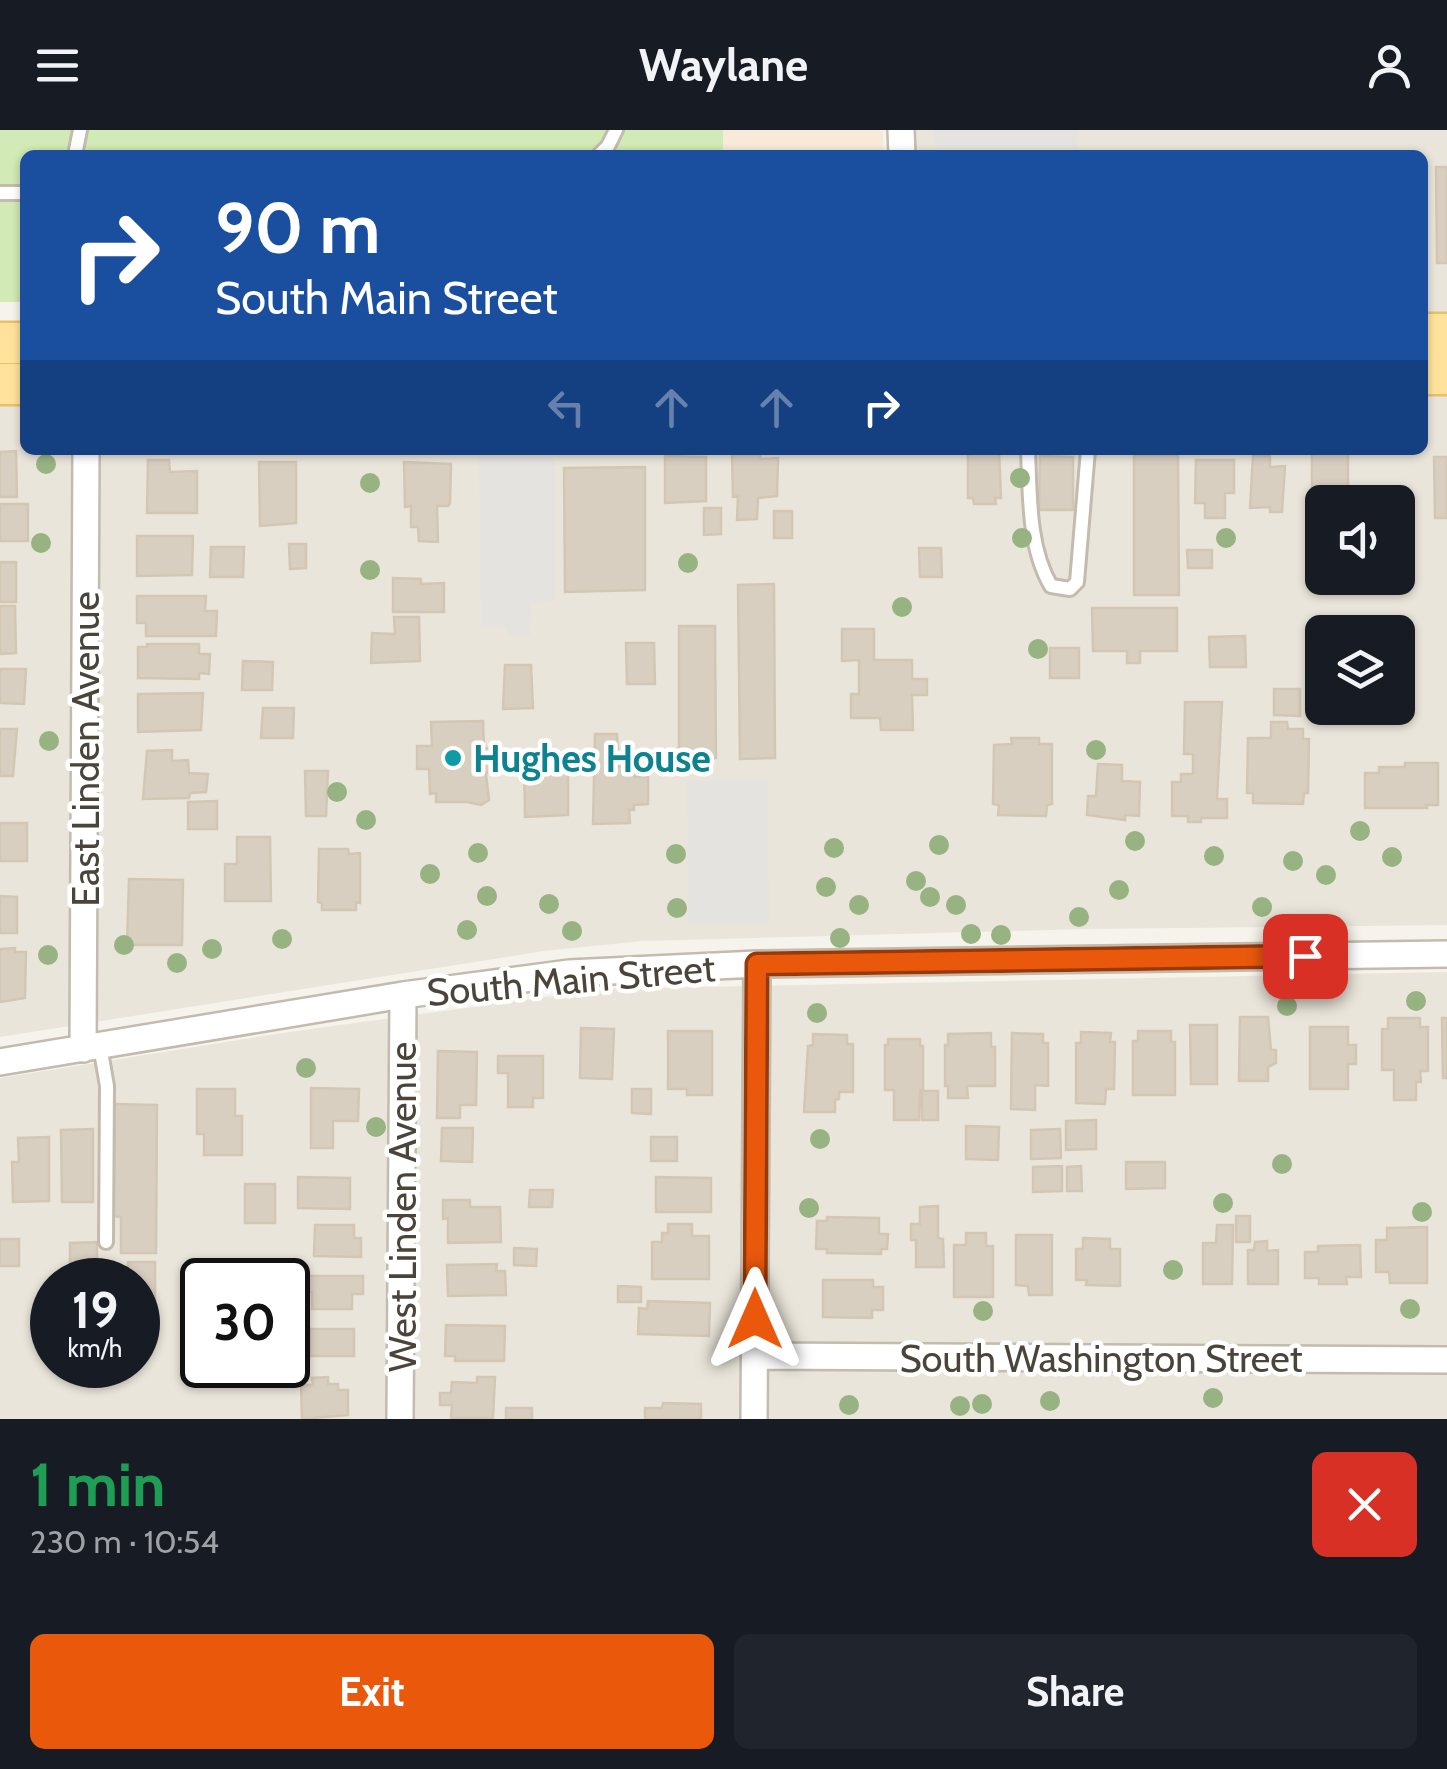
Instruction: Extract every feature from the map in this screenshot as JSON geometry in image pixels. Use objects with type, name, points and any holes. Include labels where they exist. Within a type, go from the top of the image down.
[{"type":"street","name":"East Linden Avenue","points":[[86,455],[92,1047]]},
{"type":"street","name":"South Main Street","points":[[0,1062],[404,995],[569,973],[757,964],[1447,954]]},
{"type":"street","points":[[754,1419],[757,964]]},
{"type":"street","name":"West Linden Avenue","points":[[400,1419],[404,995]]},
{"type":"street","name":"South Washington Street","points":[[754,1356],[1447,1360]]},
{"type":"lane","points":[[1028,455],[1031,509],[1041,570],[1051,586],[1062,590],[1076,582],[1088,455]]},
{"type":"lane","points":[[92,1047],[107,1086],[106,1242]]},
{"type":"shaded area","points":[[723,130],[883,130],[883,150],[723,150]]},
{"type":"shaded area","points":[[915,130],[1447,130],[1447,925],[1086,929],[643,941],[544,951],[0,1037],[0,397],[20,397],[20,455],[1428,455],[1428,150],[915,150]]},
{"type":"shaded area","points":[[933,130],[1078,130],[1077,149],[936,149]]},
{"type":"shaded area","points":[[479,457],[555,458],[555,601],[531,603],[530,635],[510,635],[504,626],[481,626]]},
{"type":"shaded area","points":[[768,780],[769,924],[688,924],[687,781]]},
{"type":"shaded area","points":[[1447,972],[1447,1419],[0,1419],[0,1078],[289,1032],[605,989]]},
{"type":"green space","points":[[0,130],[723,130],[723,150],[20,150],[20,302],[0,302]]},
{"type":"building","points":[[1436,167],[1447,167],[1447,263],[1437,263]]},
{"type":"building","points":[[16,451],[17,497],[0,497],[0,452]]},
{"type":"building","points":[[732,455],[778,458],[777,496],[758,498],[757,519],[737,520],[738,496],[733,497]]},
{"type":"building","points":[[968,455],[999,455],[1001,498],[995,498],[996,504],[974,504],[973,498],[968,498]]},
{"type":"building","points":[[1134,455],[1178,455],[1179,595],[1134,595]]},
{"type":"building","points":[[1312,455],[1348,455],[1348,485],[1312,485]]},
{"type":"building","points":[[665,456],[706,457],[706,501],[665,503]]},
{"type":"building","points":[[1040,456],[1073,457],[1073,510],[1039,510]]},
{"type":"building","points":[[1253,456],[1270,456],[1270,467],[1285,466],[1282,512],[1270,512],[1270,507],[1250,508]]},
{"type":"building","points":[[1434,457],[1447,457],[1447,518],[1435,518]]},
{"type":"building","points":[[148,460],[169,460],[170,472],[197,471],[197,513],[147,513]]},
{"type":"building","points":[[1196,460],[1234,460],[1234,493],[1225,493],[1225,518],[1205,518],[1205,503],[1195,503]]},
{"type":"building","points":[[259,462],[296,462],[296,523],[260,526]]},
{"type":"building","points":[[404,462],[451,464],[450,503],[437,506],[438,542],[419,541],[418,527],[411,527],[411,506],[405,507]]},
{"type":"building","points":[[645,467],[645,590],[565,592],[564,468]]},
{"type":"building","points":[[0,504],[28,504],[28,541],[0,541]]},
{"type":"building","points":[[704,508],[721,508],[721,534],[704,535]]},
{"type":"building","points":[[774,511],[792,511],[792,538],[774,538]]},
{"type":"building","points":[[137,536],[193,536],[192,575],[137,576]]},
{"type":"building","points":[[289,544],[306,544],[306,568],[290,569]]},
{"type":"building","points":[[211,547],[244,547],[243,577],[210,577]]},
{"type":"building","points":[[919,548],[941,548],[942,577],[920,577]]},
{"type":"building","points":[[1187,550],[1212,550],[1212,568],[1188,568]]},
{"type":"building","points":[[0,562],[16,562],[16,602],[0,602]]},
{"type":"building","points":[[393,578],[421,579],[421,584],[444,583],[444,612],[393,612]]},
{"type":"building","points":[[774,584],[775,758],[740,759],[738,585]]},
{"type":"building","points":[[137,596],[206,596],[205,611],[217,611],[216,636],[146,636],[146,623],[137,623]]},
{"type":"building","points":[[0,606],[15,606],[16,653],[0,654]]},
{"type":"building","points":[[1092,608],[1177,608],[1177,651],[1140,651],[1140,663],[1127,663],[1127,651],[1093,651]]},
{"type":"building","points":[[394,617],[419,617],[420,661],[371,663],[372,633],[395,634]]},
{"type":"building","points":[[679,626],[715,626],[716,758],[679,759]]},
{"type":"building","points":[[842,629],[874,629],[874,660],[912,660],[912,679],[927,679],[927,695],[912,695],[913,730],[881,730],[880,718],[851,718],[851,694],[859,694],[859,660],[842,661]]},
{"type":"building","points":[[1245,636],[1246,667],[1210,667],[1209,637]]},
{"type":"building","points":[[626,643],[654,643],[655,684],[627,684]]},
{"type":"building","points":[[199,644],[199,654],[210,654],[209,674],[199,673],[199,679],[138,678],[138,647]]},
{"type":"building","points":[[1050,648],[1079,648],[1079,678],[1050,678]]},
{"type":"building","points":[[243,661],[273,662],[272,690],[242,690]]},
{"type":"building","points":[[505,665],[531,665],[533,708],[503,709]]},
{"type":"building","points":[[0,669],[26,669],[24,704],[0,703]]},
{"type":"building","points":[[1274,689],[1300,689],[1300,716],[1274,715]]},
{"type":"building","points":[[203,693],[201,730],[138,732],[138,694]]},
{"type":"building","points":[[1185,702],[1222,702],[1217,799],[1227,799],[1227,818],[1188,822],[1188,816],[1172,816],[1172,782],[1181,782],[1181,774],[1193,774],[1193,754],[1184,754]]},
{"type":"building","points":[[263,708],[294,708],[293,738],[261,738]]},
{"type":"building","name":"Hughes House","points":[[483,721],[484,748],[490,748],[490,768],[486,774],[489,800],[481,805],[436,802],[436,793],[430,794],[429,769],[417,769],[417,746],[432,746],[431,722]]},
{"type":"building","points":[[1271,722],[1287,722],[1288,729],[1303,729],[1303,739],[1309,739],[1308,793],[1304,793],[1303,804],[1253,803],[1253,793],[1247,793],[1248,738],[1271,738]]},
{"type":"building","points":[[0,729],[17,729],[13,776],[0,776]]},
{"type":"building","points":[[595,734],[617,734],[619,767],[632,767],[635,777],[648,777],[648,804],[634,805],[634,810],[629,810],[630,823],[593,824]]},
{"type":"building","points":[[1011,738],[1039,738],[1039,744],[1052,744],[1052,804],[1047,805],[1046,816],[998,815],[999,805],[993,804],[994,745],[1012,744]]},
{"type":"building","points":[[172,750],[172,761],[188,760],[189,773],[208,774],[206,792],[190,793],[189,798],[143,799],[147,751]]},
{"type":"building","points":[[568,755],[568,815],[525,817],[524,757]]},
{"type":"building","points":[[1405,763],[1438,763],[1438,805],[1365,808],[1365,773],[1379,773],[1379,767],[1405,767]]},
{"type":"building","points":[[1098,764],[1122,765],[1122,781],[1140,782],[1139,816],[1125,815],[1125,820],[1087,815],[1088,796],[1096,796]]},
{"type":"building","points":[[305,771],[328,771],[326,816],[306,816]]},
{"type":"building","points":[[217,801],[217,829],[188,829],[188,802]]},
{"type":"building","points":[[0,823],[27,823],[27,861],[0,861]]},
{"type":"building","points":[[237,837],[270,837],[271,901],[225,901],[225,864],[237,864]]},
{"type":"building","points":[[319,849],[360,853],[360,903],[356,902],[356,910],[322,910],[322,903],[318,902]]},
{"type":"building","points":[[129,879],[183,880],[182,945],[127,945]]},
{"type":"building","points":[[0,896],[17,897],[17,933],[0,933]]},
{"type":"building","points":[[15,948],[15,952],[26,952],[25,998],[0,1002],[0,949]]},
{"type":"building","points":[[1240,1017],[1268,1017],[1276,1063],[1268,1067],[1268,1081],[1239,1081]]},
{"type":"building","points":[[1388,1018],[1420,1018],[1420,1027],[1428,1027],[1428,1071],[1420,1071],[1416,1100],[1394,1100],[1394,1070],[1382,1070],[1382,1029],[1388,1029]]},
{"type":"building","points":[[1442,1018],[1447,1018],[1447,1078],[1443,1078]]},
{"type":"building","points":[[1190,1025],[1217,1025],[1217,1084],[1191,1084]]},
{"type":"building","points":[[1310,1027],[1348,1027],[1348,1045],[1356,1045],[1356,1064],[1348,1064],[1348,1089],[1310,1089]]},
{"type":"building","points":[[581,1028],[614,1029],[612,1079],[580,1078]]},
{"type":"building","points":[[668,1031],[712,1031],[712,1095],[687,1095],[687,1089],[668,1089]]},
{"type":"building","points":[[1138,1031],[1171,1031],[1171,1042],[1175,1042],[1175,1095],[1133,1095],[1133,1041],[1138,1041]]},
{"type":"building","points":[[1081,1032],[1111,1033],[1110,1042],[1115,1042],[1114,1089],[1106,1089],[1105,1104],[1076,1103],[1076,1043],[1081,1043]]},
{"type":"building","points":[[991,1033],[995,1086],[967,1086],[968,1098],[948,1098],[948,1034]]},
{"type":"building","points":[[1012,1033],[1043,1034],[1043,1043],[1048,1043],[1048,1086],[1035,1085],[1035,1110],[1011,1109]]},
{"type":"building","points":[[813,1034],[847,1035],[847,1044],[853,1044],[853,1092],[839,1092],[835,1112],[804,1112],[808,1046],[813,1045]]},
{"type":"building","points":[[888,1039],[920,1039],[923,1046],[919,1120],[894,1120],[894,1090],[885,1090]]},
{"type":"building","points":[[438,1051],[477,1052],[476,1105],[460,1105],[460,1118],[437,1118]]},
{"type":"building","points":[[498,1056],[543,1056],[543,1098],[533,1098],[533,1107],[508,1107],[508,1073],[498,1073]]},
{"type":"building","points":[[311,1088],[359,1089],[358,1121],[333,1121],[333,1148],[311,1148]]},
{"type":"building","points":[[197,1089],[235,1089],[235,1116],[242,1116],[242,1155],[204,1155],[204,1134],[197,1134]]},
{"type":"building","points":[[632,1089],[651,1089],[651,1114],[632,1113]]},
{"type":"building","points":[[922,1091],[938,1091],[938,1120],[922,1120]]},
{"type":"building","points":[[114,1104],[157,1105],[156,1253],[121,1253],[121,1217],[113,1216]]},
{"type":"building","points":[[1096,1120],[1096,1149],[1066,1150],[1066,1121]]},
{"type":"building","points":[[966,1126],[999,1127],[998,1160],[966,1159]]},
{"type":"building","points":[[442,1128],[473,1128],[472,1162],[441,1161]]},
{"type":"building","points":[[93,1129],[93,1202],[62,1202],[61,1130]]},
{"type":"building","points":[[1060,1129],[1061,1158],[1031,1159],[1031,1130]]},
{"type":"building","points":[[49,1137],[49,1201],[13,1202],[12,1162],[19,1162],[18,1138]]},
{"type":"building","points":[[651,1137],[677,1137],[677,1161],[651,1161]]},
{"type":"building","points":[[1126,1162],[1165,1162],[1165,1188],[1126,1189]]},
{"type":"building","points":[[1062,1166],[1062,1191],[1033,1192],[1033,1167]]},
{"type":"building","points":[[1081,1166],[1082,1191],[1067,1191],[1067,1167]]},
{"type":"building","points":[[298,1177],[350,1178],[350,1209],[298,1208]]},
{"type":"building","points":[[656,1177],[711,1178],[711,1212],[656,1212]]},
{"type":"building","points":[[245,1184],[275,1184],[275,1223],[245,1223]]},
{"type":"building","points":[[530,1190],[553,1190],[552,1207],[529,1207]]},
{"type":"building","points":[[443,1200],[470,1200],[470,1207],[500,1207],[501,1242],[448,1243]]},
{"type":"building","points":[[938,1206],[938,1238],[943,1239],[944,1267],[916,1267],[916,1240],[911,1240],[911,1224],[920,1224],[920,1207]]},
{"type":"building","points":[[1236,1216],[1250,1216],[1250,1242],[1236,1242]]},
{"type":"building","points":[[827,1217],[879,1218],[879,1234],[888,1234],[887,1249],[881,1249],[881,1254],[827,1253],[827,1249],[816,1249],[817,1221],[827,1221]]},
{"type":"building","points":[[668,1224],[692,1224],[692,1236],[709,1236],[709,1279],[652,1279],[652,1242],[662,1242]]},
{"type":"building","points":[[315,1225],[354,1225],[354,1238],[361,1238],[361,1257],[314,1256]]},
{"type":"building","points":[[1217,1225],[1233,1225],[1232,1284],[1203,1284],[1203,1243],[1216,1243]]},
{"type":"building","points":[[1427,1227],[1427,1283],[1390,1283],[1389,1272],[1376,1272],[1376,1240],[1387,1240],[1387,1228]]},
{"type":"building","points":[[966,1233],[986,1233],[986,1246],[993,1246],[993,1297],[954,1297],[954,1245],[966,1245]]},
{"type":"building","points":[[1016,1235],[1052,1235],[1052,1295],[1029,1295],[1028,1286],[1016,1285]]},
{"type":"building","points":[[1083,1238],[1110,1239],[1110,1249],[1120,1249],[1120,1286],[1086,1285],[1087,1280],[1076,1280],[1076,1249],[1083,1249]]},
{"type":"building","points":[[0,1239],[19,1239],[19,1266],[0,1266]]},
{"type":"building","points":[[1267,1241],[1267,1251],[1278,1250],[1278,1284],[1248,1284],[1248,1250],[1254,1250],[1255,1242]]},
{"type":"building","points":[[97,1242],[97,1258],[70,1258],[70,1243]]},
{"type":"building","points":[[1360,1245],[1361,1277],[1346,1277],[1347,1284],[1319,1284],[1319,1278],[1305,1278],[1305,1252],[1318,1252],[1318,1246]]},
{"type":"building","points":[[514,1248],[537,1249],[536,1266],[514,1265]]},
{"type":"building","points":[[497,1264],[496,1271],[505,1271],[506,1295],[448,1296],[447,1265]]},
{"type":"building","points":[[310,1276],[363,1276],[363,1294],[352,1294],[352,1309],[312,1309]]},
{"type":"building","points":[[823,1280],[873,1280],[873,1287],[883,1287],[883,1310],[872,1310],[872,1318],[823,1317]]},
{"type":"building","points":[[618,1286],[641,1287],[641,1302],[618,1302]]},
{"type":"building","points":[[648,1301],[710,1303],[709,1336],[638,1334],[639,1308],[647,1309]]},
{"type":"building","points":[[446,1325],[505,1326],[504,1361],[455,1361],[455,1356],[445,1356]]},
{"type":"building","points":[[310,1329],[354,1329],[354,1356],[310,1356]]},
{"type":"building","points":[[328,1377],[328,1384],[348,1390],[348,1415],[302,1419],[301,1388],[310,1388],[312,1378]]},
{"type":"building","points":[[477,1377],[495,1377],[493,1418],[451,1418],[452,1405],[440,1405],[440,1393],[451,1393],[452,1382],[477,1383]]},
{"type":"building","points":[[663,1403],[701,1404],[701,1419],[645,1419],[645,1408],[662,1408]]},
{"type":"building","points":[[506,1408],[532,1408],[532,1419],[506,1419]]},
{"type":"place","name":"Hughes House","points":[[453,758]]},
{"type":"route","points":[[755,1319],[757,964],[1305,956]]}]
